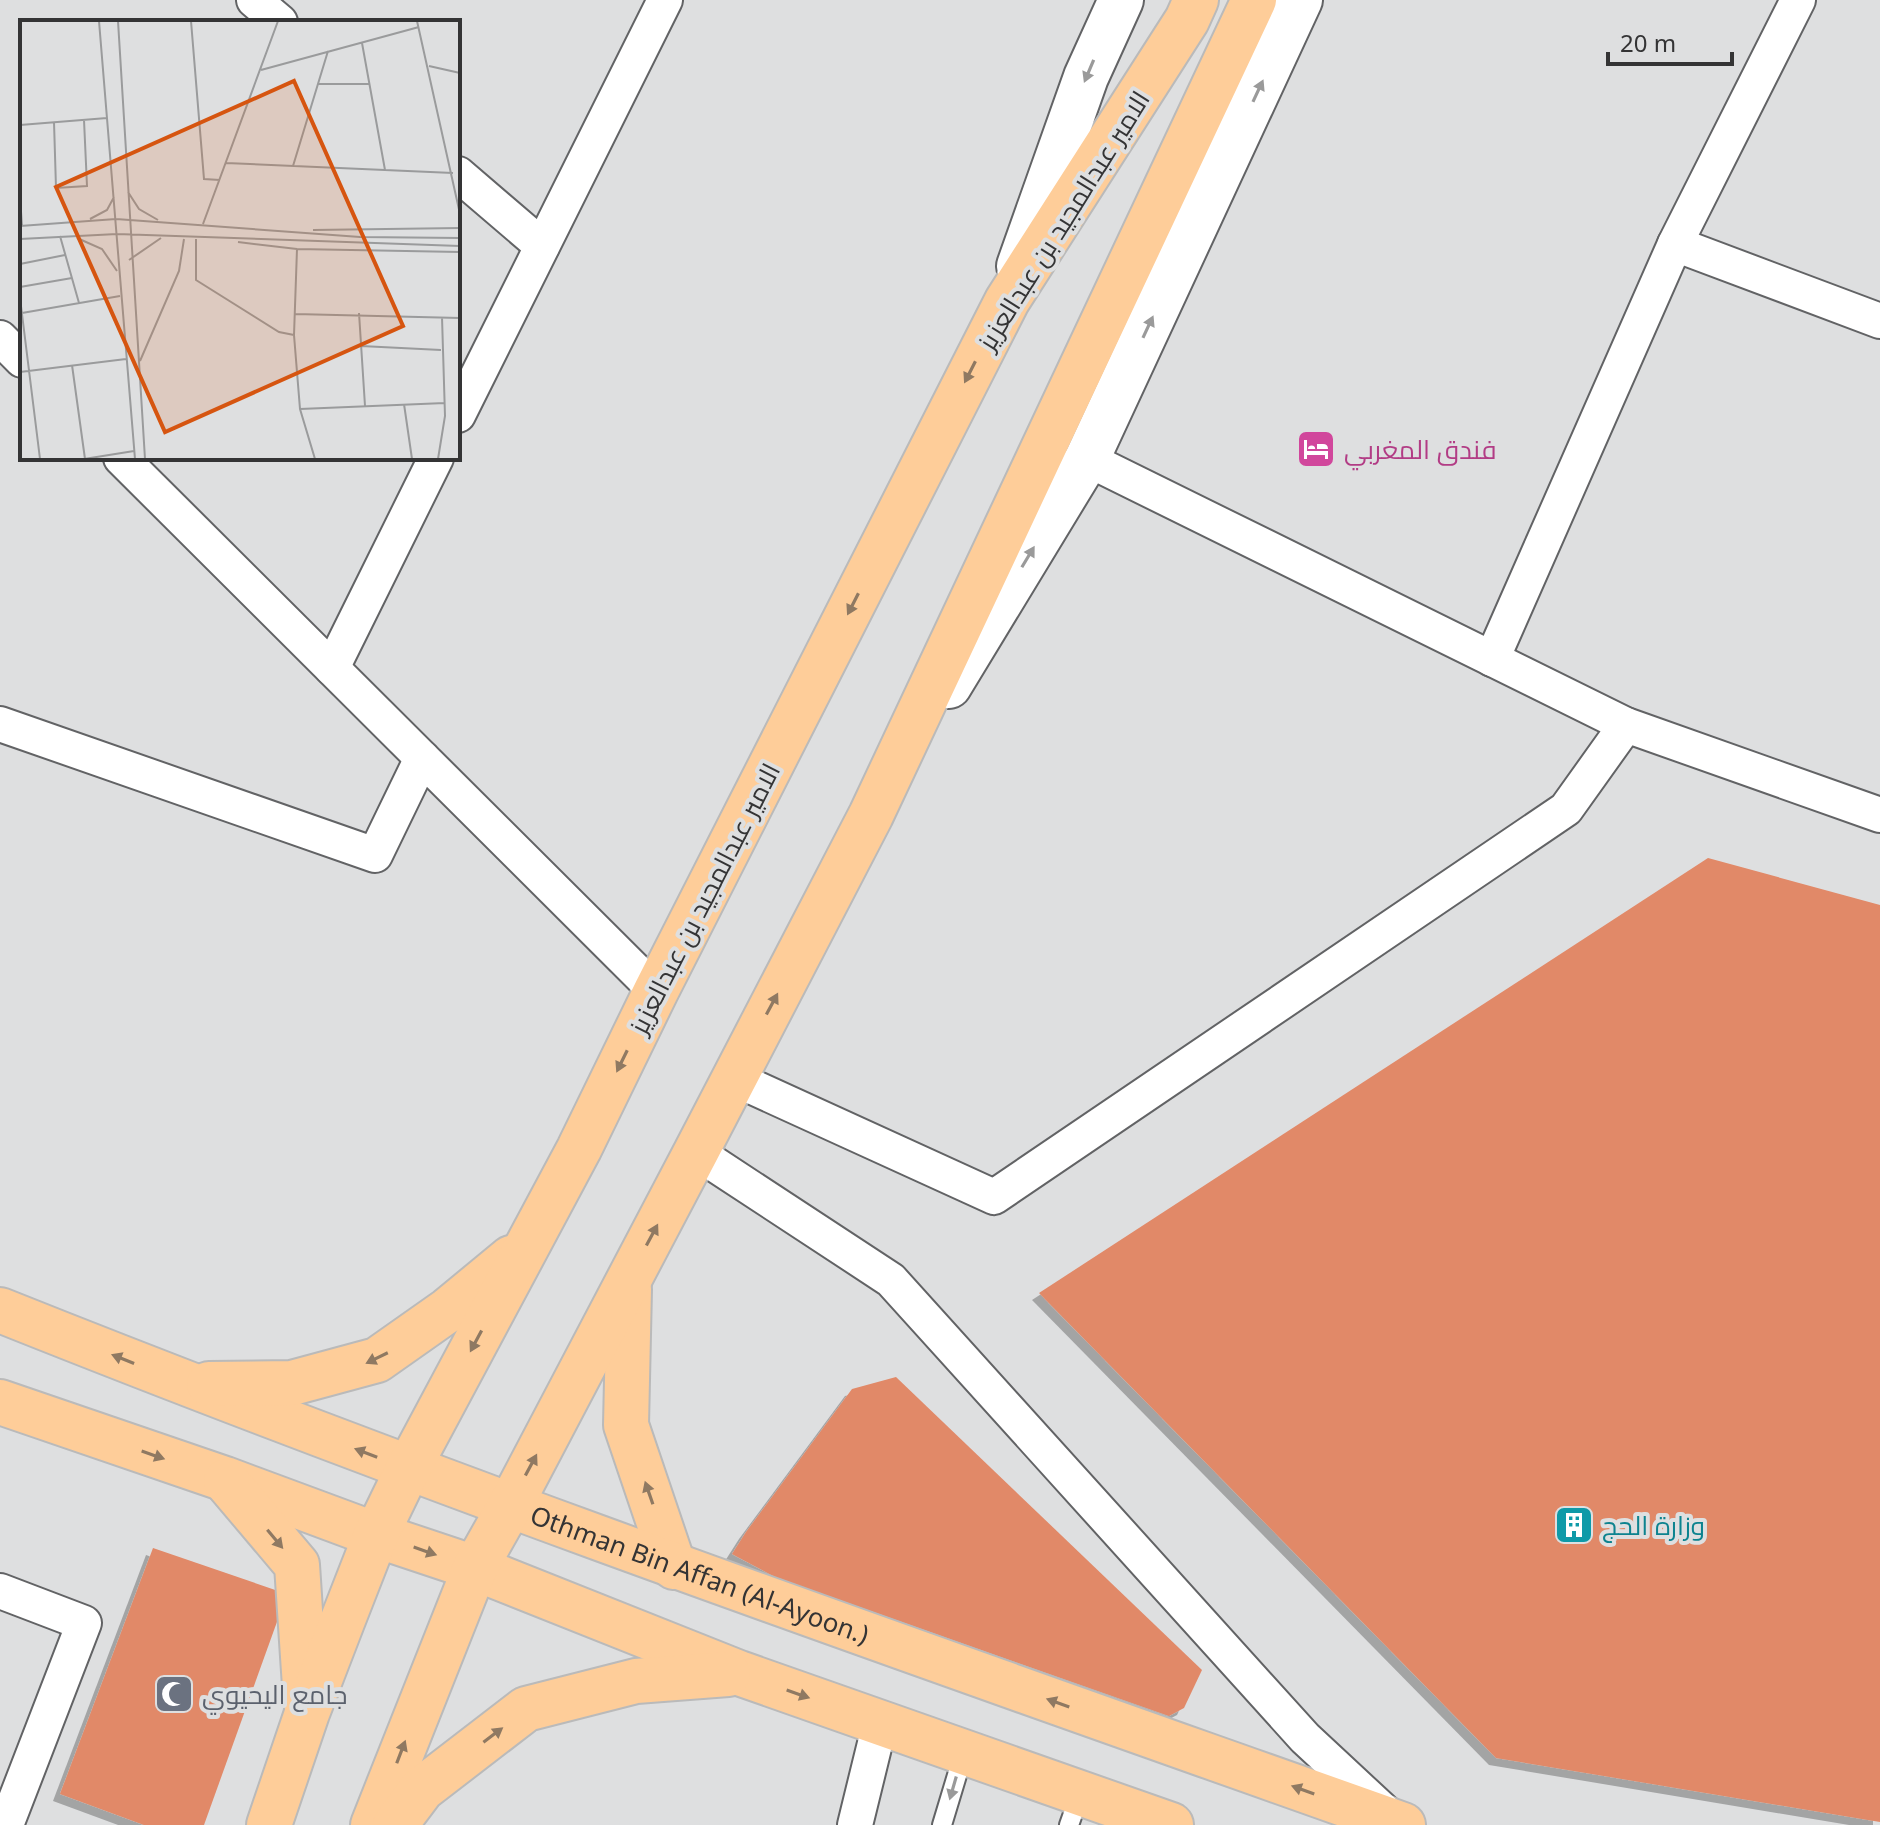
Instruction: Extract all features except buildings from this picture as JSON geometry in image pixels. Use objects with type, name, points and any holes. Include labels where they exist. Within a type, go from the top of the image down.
[{"type":"main road","name":"الامير عبدالمجيد بن عبدالعزيز","points":[[269,1825],[307,1713],[376,1535],[408,1469],[579,1149],[656,991],[1007,301],[1187,20],[1196,0]]},
{"type":"main road","points":[[373,1825],[475,1568],[871,815],[1254,0]]},
{"type":"main road","points":[[186,1385],[292,1383],[377,1360],[448,1310],[528,1244]]},
{"type":"main road","points":[[629,1279],[626,1425],[674,1567]]},
{"type":"main road","name":"Othman Bin Affan (Al-Ayoon.)","points":[[0,1310],[186,1385],[674,1567],[1399,1824]]},
{"type":"main road","points":[[0,1402],[475,1568],[739,1673],[964,1752],[1074,1809],[1171,1825]]},
{"type":"main road","points":[[225,1479],[297,1565],[307,1713]]},
{"type":"main road","points":[[395,1825],[422,1789],[526,1709],[636,1681],[739,1673]]},
{"type":"street","points":[[254,0],[278,20]]},
{"type":"street","points":[[460,411],[665,0]]},
{"type":"street","points":[[1007,301],[1086,77],[1121,0]]},
{"type":"street","points":[[871,815],[1087,459],[1300,0]]},
{"type":"street","points":[[1492,659],[1675,244],[1798,0]]},
{"type":"street","points":[[460,176],[542,246]]},
{"type":"street","points":[[1675,244],[1880,321]]},
{"type":"street","points":[[0,338],[20,358]]},
{"type":"street","points":[[1087,459],[1626,725],[1880,815]]},
{"type":"street","points":[[123,460],[656,991]]},
{"type":"street","points":[[332,668],[435,460]]},
{"type":"street","points":[[0,724],[375,855],[422,758]]},
{"type":"street","points":[[733,1078],[994,1197],[1566,809],[1626,725]]},
{"type":"street","points":[[696,1152],[891,1280],[1305,1738],[1399,1824]]},
{"type":"street","points":[[0,1591],[84,1623],[6,1825],[0,1823]]},
{"type":"street","points":[[855,1825],[880,1723]]},
{"type":"lane","points":[[942,1825],[964,1752]]},
{"type":"place","name":"فندق المغربي","points":[[1316,449]]},
{"type":"place","name":"وزارة الحج","points":[[1574,1525]]},
{"type":"place","name":"جامع اليحيوي","points":[[174,1694]]}]
